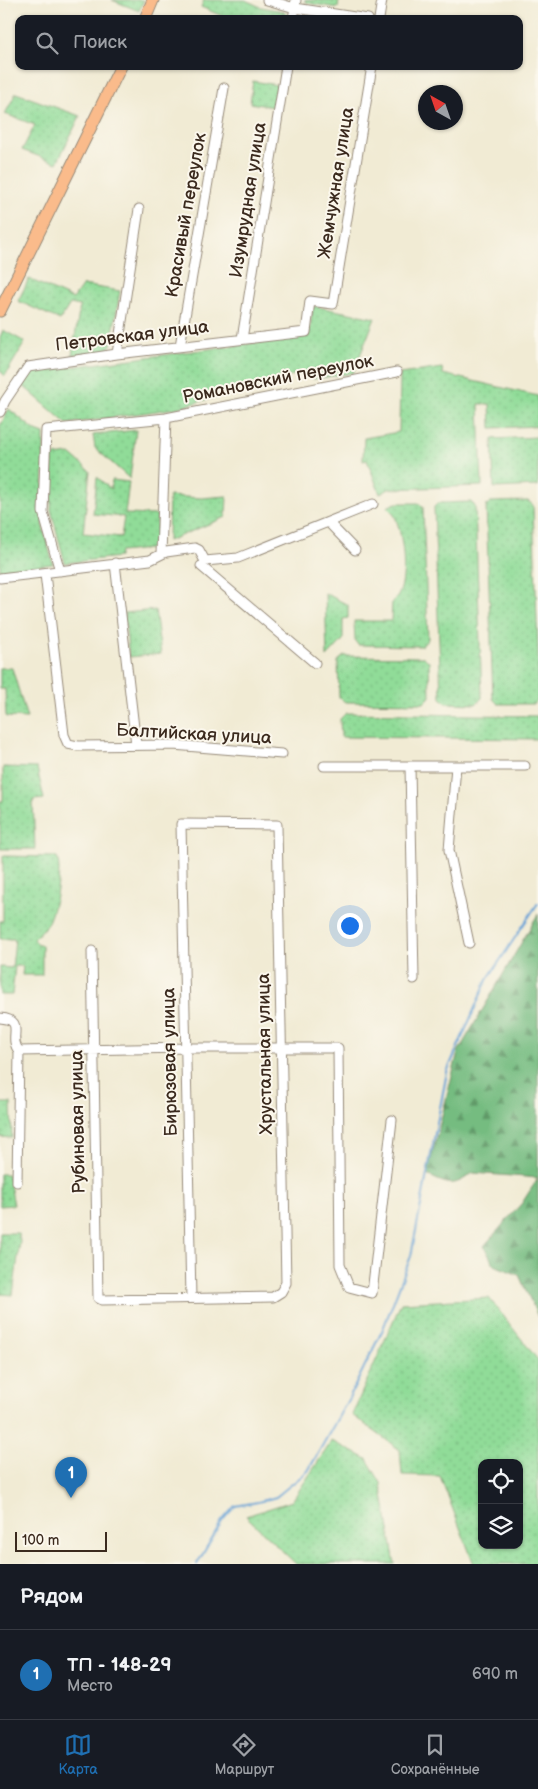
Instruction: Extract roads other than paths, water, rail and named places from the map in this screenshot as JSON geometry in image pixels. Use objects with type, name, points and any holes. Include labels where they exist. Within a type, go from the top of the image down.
[{"type":"main road","points":[[147,15],[153,0]]},
{"type":"main road","points":[[0,311],[119,70]]},
{"type":"street","points":[[267,0],[349,15]]},
{"type":"street","points":[[380,15],[382,0]]},
{"type":"street","name":"Изумрудная улица","points":[[242,339],[285,70]]},
{"type":"street","name":"Жемчужная улица","points":[[333,304],[371,70]]},
{"type":"street","name":"Красивый переулок","points":[[180,346],[224,88]]},
{"type":"street","points":[[117,354],[139,210]]},
{"type":"street","name":"Петровская улица","points":[[0,412],[5,401],[28,367],[180,346],[306,332],[310,302],[333,304]]},
{"type":"street","name":"Романовский переулок","points":[[166,418],[397,372]]},
{"type":"street","points":[[60,571],[43,512],[46,430],[166,418],[161,554]]},
{"type":"street","points":[[0,578],[46,574],[115,563],[150,560],[166,552],[194,548],[199,550],[205,562],[238,558],[373,504]]},
{"type":"street","points":[[328,522],[355,550]]},
{"type":"street","points":[[115,563],[136,745]]},
{"type":"street","points":[[201,566],[316,663]]},
{"type":"street","name":"Балтийская улица","points":[[46,574],[64,734],[68,744],[78,746],[173,745],[282,754]]},
{"type":"street","points":[[324,766],[525,766]]},
{"type":"street","points":[[410,766],[414,979]]},
{"type":"street","points":[[456,766],[449,850],[469,943]]},
{"type":"street","name":"Бирюзовая улица","points":[[190,1298],[181,824],[277,825]]},
{"type":"street","name":"Хрустальная улица","points":[[190,1298],[273,1297],[281,1292],[286,1284],[277,825]]},
{"type":"street","name":"Рубиновая улица","points":[[92,951],[96,1292],[98,1298],[102,1300],[190,1298]]},
{"type":"street","points":[[0,1018],[13,1021],[15,1025],[15,1045],[19,1051],[17,1182]]},
{"type":"street","points":[[19,1051],[338,1048],[340,1265],[349,1287],[372,1293],[392,1120]]},
{"type":"waterway","points":[[197,1564],[222,1521],[235,1506],[276,1497],[308,1471],[349,1398],[383,1329],[411,1256],[447,1072],[487,980],[538,903]]},
{"type":"place","name":"ТП - 148-29","points":[[71,1498]]}]
